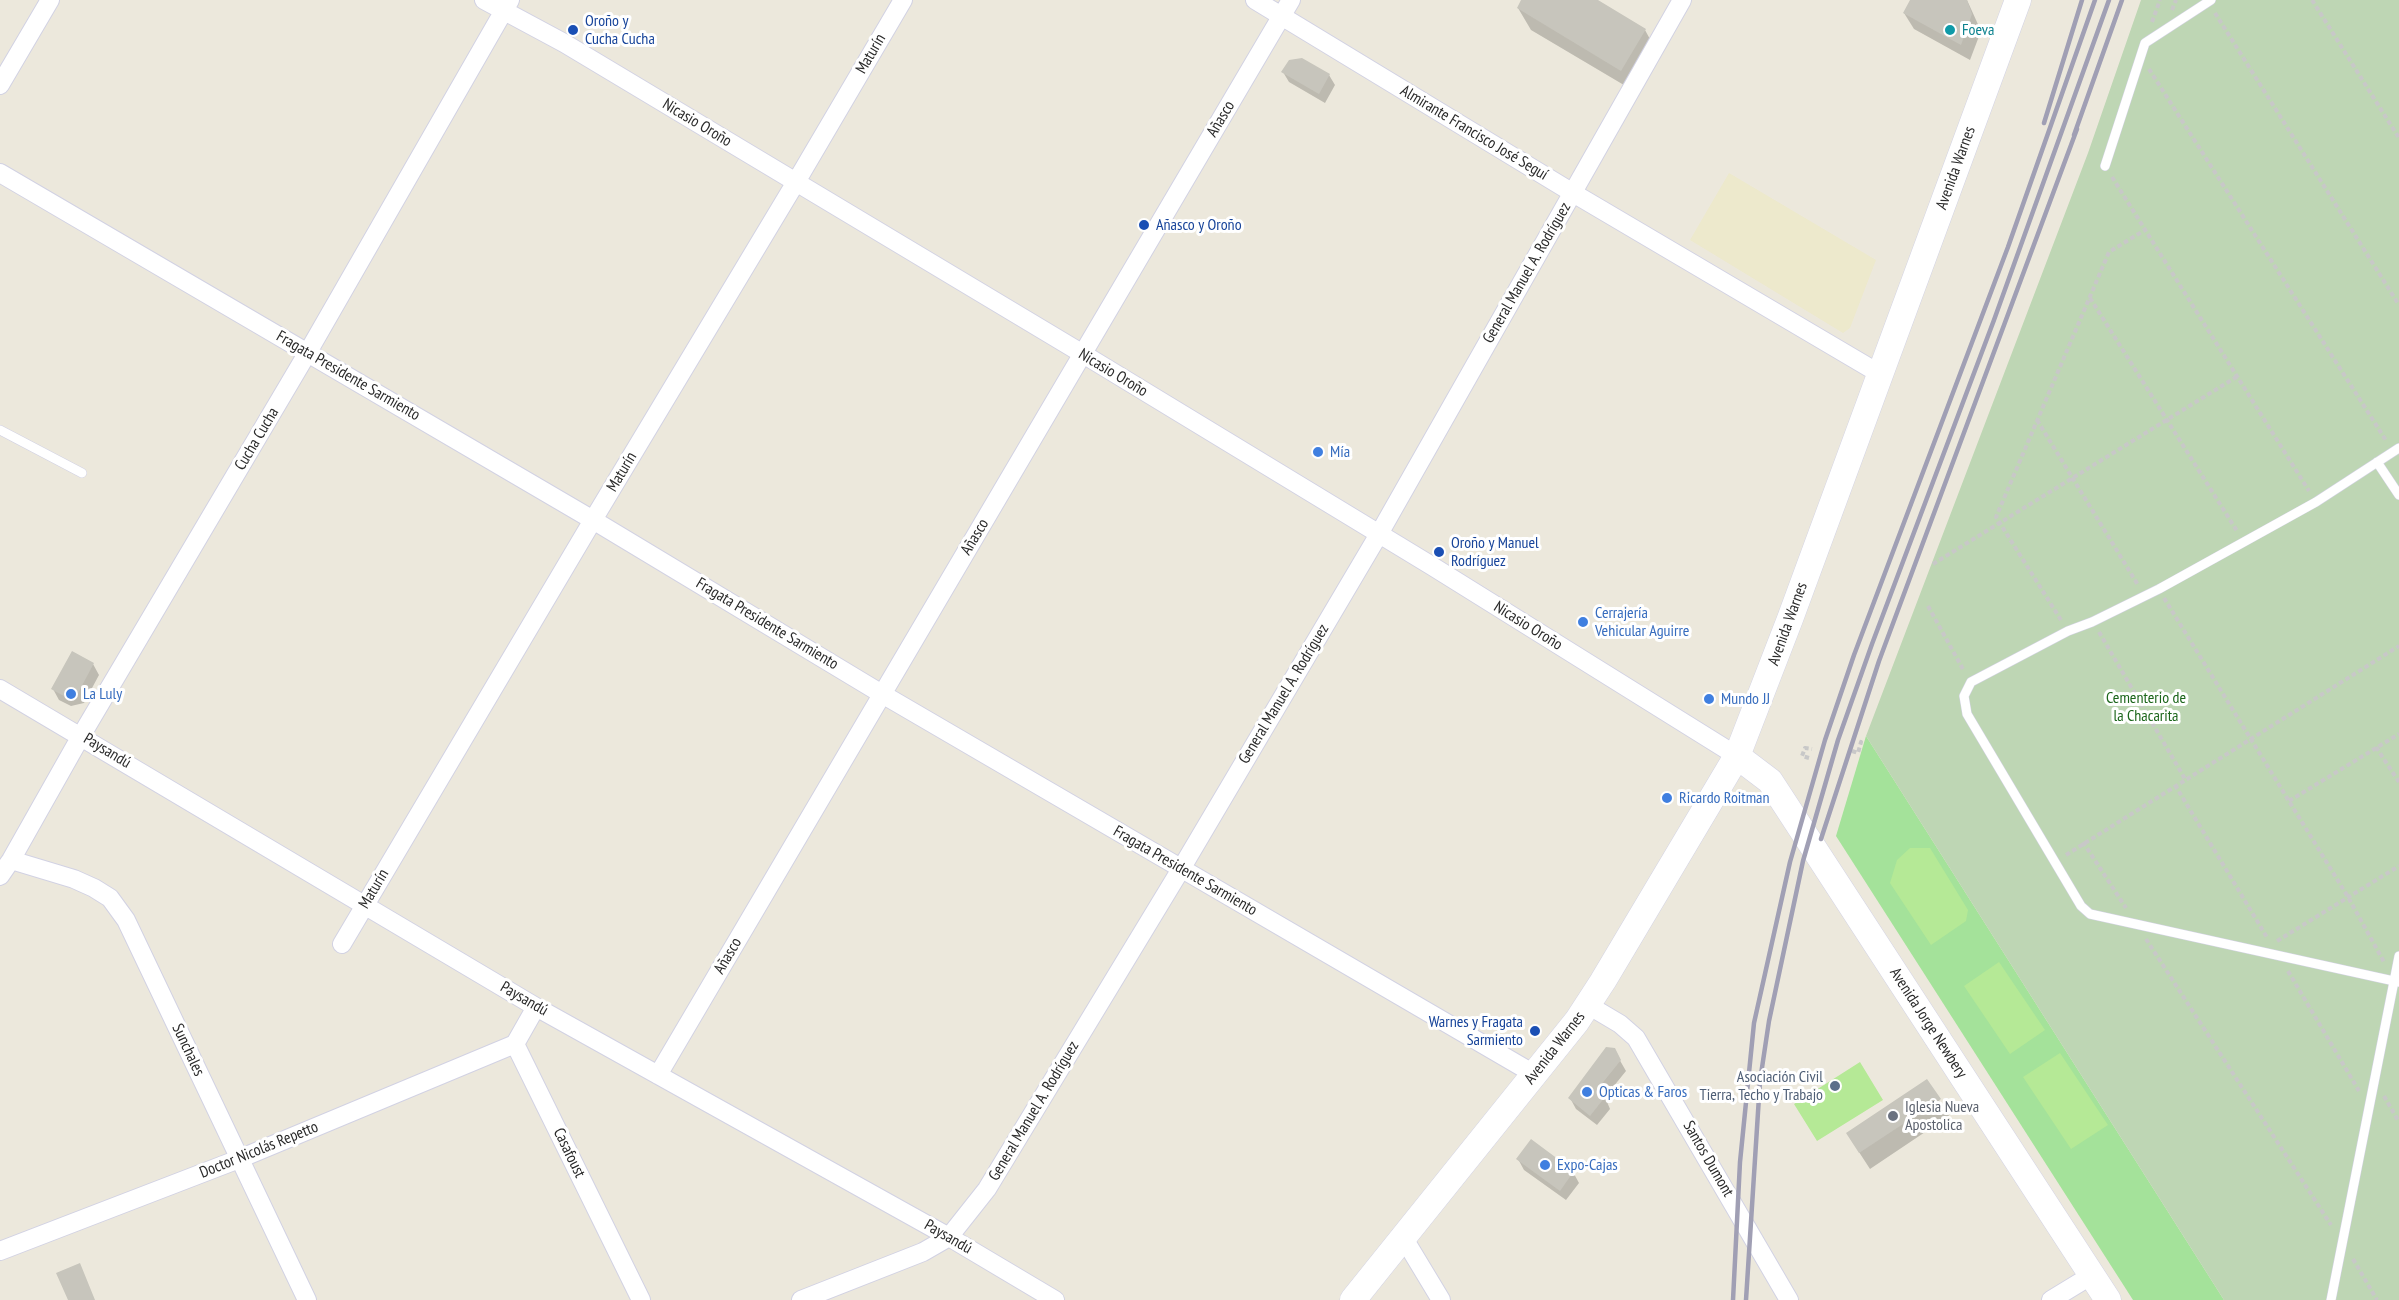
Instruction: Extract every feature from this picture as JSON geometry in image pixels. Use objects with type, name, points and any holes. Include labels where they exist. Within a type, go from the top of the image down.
[{"type":"main road","name":"Avenida Warnes","points":[[1353,1300],[1588,1005],[1737,756],[1790,619],[2018,0]]},
{"type":"main road","name":"Avenida Jorge Newbery","points":[[1737,756],[1770,781],[2108,1300]]},
{"type":"street","points":[[0,85],[50,0]]},
{"type":"street","name":"Nicasio Oroño","points":[[484,0],[507,6],[564,43],[1379,534],[1737,756]]},
{"type":"street","name":"Maturín","points":[[342,944],[903,0]]},
{"type":"street","name":"Almirante Francisco José Seguí","points":[[1254,0],[1287,8],[1573,194],[1880,374]]},
{"type":"street","name":"General Manuel A. Rodríguez","points":[[801,1300],[923,1252],[949,1237],[987,1189],[1181,869],[1379,534],[1682,0]]},
{"type":"street","name":"Cucha Cucha","points":[[0,876],[308,352],[507,6]]},
{"type":"street","name":"Añasco","points":[[658,1075],[1287,8]]},
{"type":"street","name":"Fragata Presidente Sarmiento","points":[[0,173],[593,520],[882,694],[1534,1074]]},
{"type":"street","name":"Paysandú","points":[[0,689],[536,1007],[949,1237],[1055,1300]]},
{"type":"street","name":"Sunchales","points":[[11,860],[74,879],[110,898],[126,920],[307,1300]]},
{"type":"street","name":"Santos Dumont","points":[[1588,1005],[1620,1024],[1636,1038],[1789,1300]]},
{"type":"street","points":[[515,1044],[536,1007]]},
{"type":"street","name":"Doctor Nicolás Repetto","points":[[0,1251],[239,1159],[515,1044]]},
{"type":"street","name":"Casafoust","points":[[515,1044],[641,1300]]},
{"type":"street","points":[[1403,1237],[1441,1300]]},
{"type":"street","points":[[2051,1300],[2092,1275]]},
{"type":"lane","points":[[2105,166],[2145,43],[2209,1]]},
{"type":"lane","points":[[0,430],[82,473]]},
{"type":"lane","points":[[2396,450],[2316,502],[2159,589],[2092,622],[2068,631],[1971,682],[1964,696],[1967,714],[2081,906],[2090,914],[2396,981]]},
{"type":"lane","points":[[2377,462],[2399,495]]},
{"type":"lane","points":[[2331,1300],[2396,981],[2399,956]]},
{"type":"path","points":[[2312,0],[2399,138]]},
{"type":"path","points":[[2209,1],[2399,305]]},
{"type":"path","points":[[2140,56],[2396,450]]},
{"type":"path","points":[[2105,166],[2316,502]]},
{"type":"path","points":[[2068,631],[1996,517],[2109,252],[2145,230]]},
{"type":"path","points":[[2090,298],[2244,542]]},
{"type":"path","points":[[1933,564],[2238,376]]},
{"type":"path","points":[[2037,420],[2144,596]]},
{"type":"path","points":[[2159,589],[2348,897],[2396,981]]},
{"type":"path","points":[[1928,606],[1971,682]]},
{"type":"path","points":[[2092,622],[2185,779]]},
{"type":"path","points":[[2055,863],[2083,842],[2399,646]]},
{"type":"path","points":[[2289,801],[2399,734]]},
{"type":"path","points":[[1852,751],[1858,753],[1862,742],[1857,741]]},
{"type":"path","points":[[2376,747],[2399,782]]},
{"type":"path","points":[[1809,758],[1802,756],[1805,748],[1812,749]]},
{"type":"path","points":[[2083,842],[2342,1242],[2377,1300]]},
{"type":"path","points":[[2271,944],[2399,866]]},
{"type":"path","points":[[2374,1080],[2399,1122]]},
{"type":"shaded area","points":[[1729,173],[1876,260],[1850,328],[1843,333],[1690,240]]},
{"type":"green space","name":"Cementerio de la Chacarita","points":[[2141,0],[2399,0],[2399,1300],[2224,1300],[1866,736],[2088,153]]},
{"type":"green space","points":[[1866,736],[2224,1300],[2133,1300],[1836,836]]},
{"type":"green space","points":[[1910,848],[1930,848],[1968,910],[1966,921],[1931,945],[1890,883],[1897,860]]},
{"type":"green space","points":[[1999,962],[2045,1030],[2010,1054],[1964,986]]},
{"type":"green space","points":[[2060,1053],[2108,1125],[2071,1149],[2023,1077]]},
{"type":"green space","points":[[1860,1062],[1883,1100],[1817,1141],[1794,1104]]},
{"type":"building","points":[[1521,0],[1598,0],[1646,29],[1621,71],[1517,8]]},
{"type":"building","name":"Foeva","points":[[1910,0],[1967,0],[1972,14],[1961,45],[1903,13]]},
{"type":"building","points":[[1302,58],[1330,74],[1319,94],[1281,72],[1289,60]]},
{"type":"building","points":[[72,651],[94,663],[78,693],[64,696],[51,689]]},
{"type":"building","points":[[1606,1047],[1615,1048],[1621,1060],[1600,1086],[1605,1097],[1590,1116],[1568,1098]]},
{"type":"building","name":"Iglesia Nueva Apostolica","points":[[1927,1079],[1941,1099],[1859,1153],[1846,1133]]},
{"type":"building","name":"Expo-Cajas","points":[[1531,1139],[1574,1171],[1560,1191],[1516,1159]]},
{"type":"building","points":[[80,1263],[95,1300],[68,1300],[56,1273]]},
{"type":"railway","points":[[2044,123],[2082,0]]},
{"type":"railway","points":[[1733,1300],[1740,1162],[1754,1023],[1790,862],[1825,740],[1854,655],[2008,247],[2095,0]]},
{"type":"railway","points":[[1746,1300],[1760,1081],[1769,1021],[1803,861],[1838,740],[1872,644],[1994,320],[2109,0]]},
{"type":"railway","points":[[2074,135],[2122,0]]},
{"type":"railway","points":[[1821,839],[1879,661],[2077,129]]},
{"type":"place","name":"Oroño y Cucha Cucha","points":[[573,30]]},
{"type":"place","name":"Foeva","points":[[1950,30]]},
{"type":"place","name":"Añasco y Oroño","points":[[1144,225]]},
{"type":"place","name":"Mía","points":[[1318,452]]},
{"type":"place","name":"Oroño y Manuel Rodríguez","points":[[1439,552]]},
{"type":"place","name":"Cerrajería Vehicular Aguirre","points":[[1583,622]]},
{"type":"place","name":"La Luly","points":[[71,694]]},
{"type":"place","name":"Mundo JJ","points":[[1709,699]]},
{"type":"place","name":"Ricardo Roitman","points":[[1667,798]]},
{"type":"place","name":"Warnes y Fragata Sarmiento","points":[[1535,1031]]},
{"type":"place","name":"Asociación Civil Tierra, Techo y Trabajo","points":[[1835,1086]]},
{"type":"place","name":"Opticas & Faros","points":[[1587,1092]]},
{"type":"place","name":"Iglesia Nueva Apostolica","points":[[1893,1116]]},
{"type":"place","name":"Expo-Cajas","points":[[1545,1165]]}]
